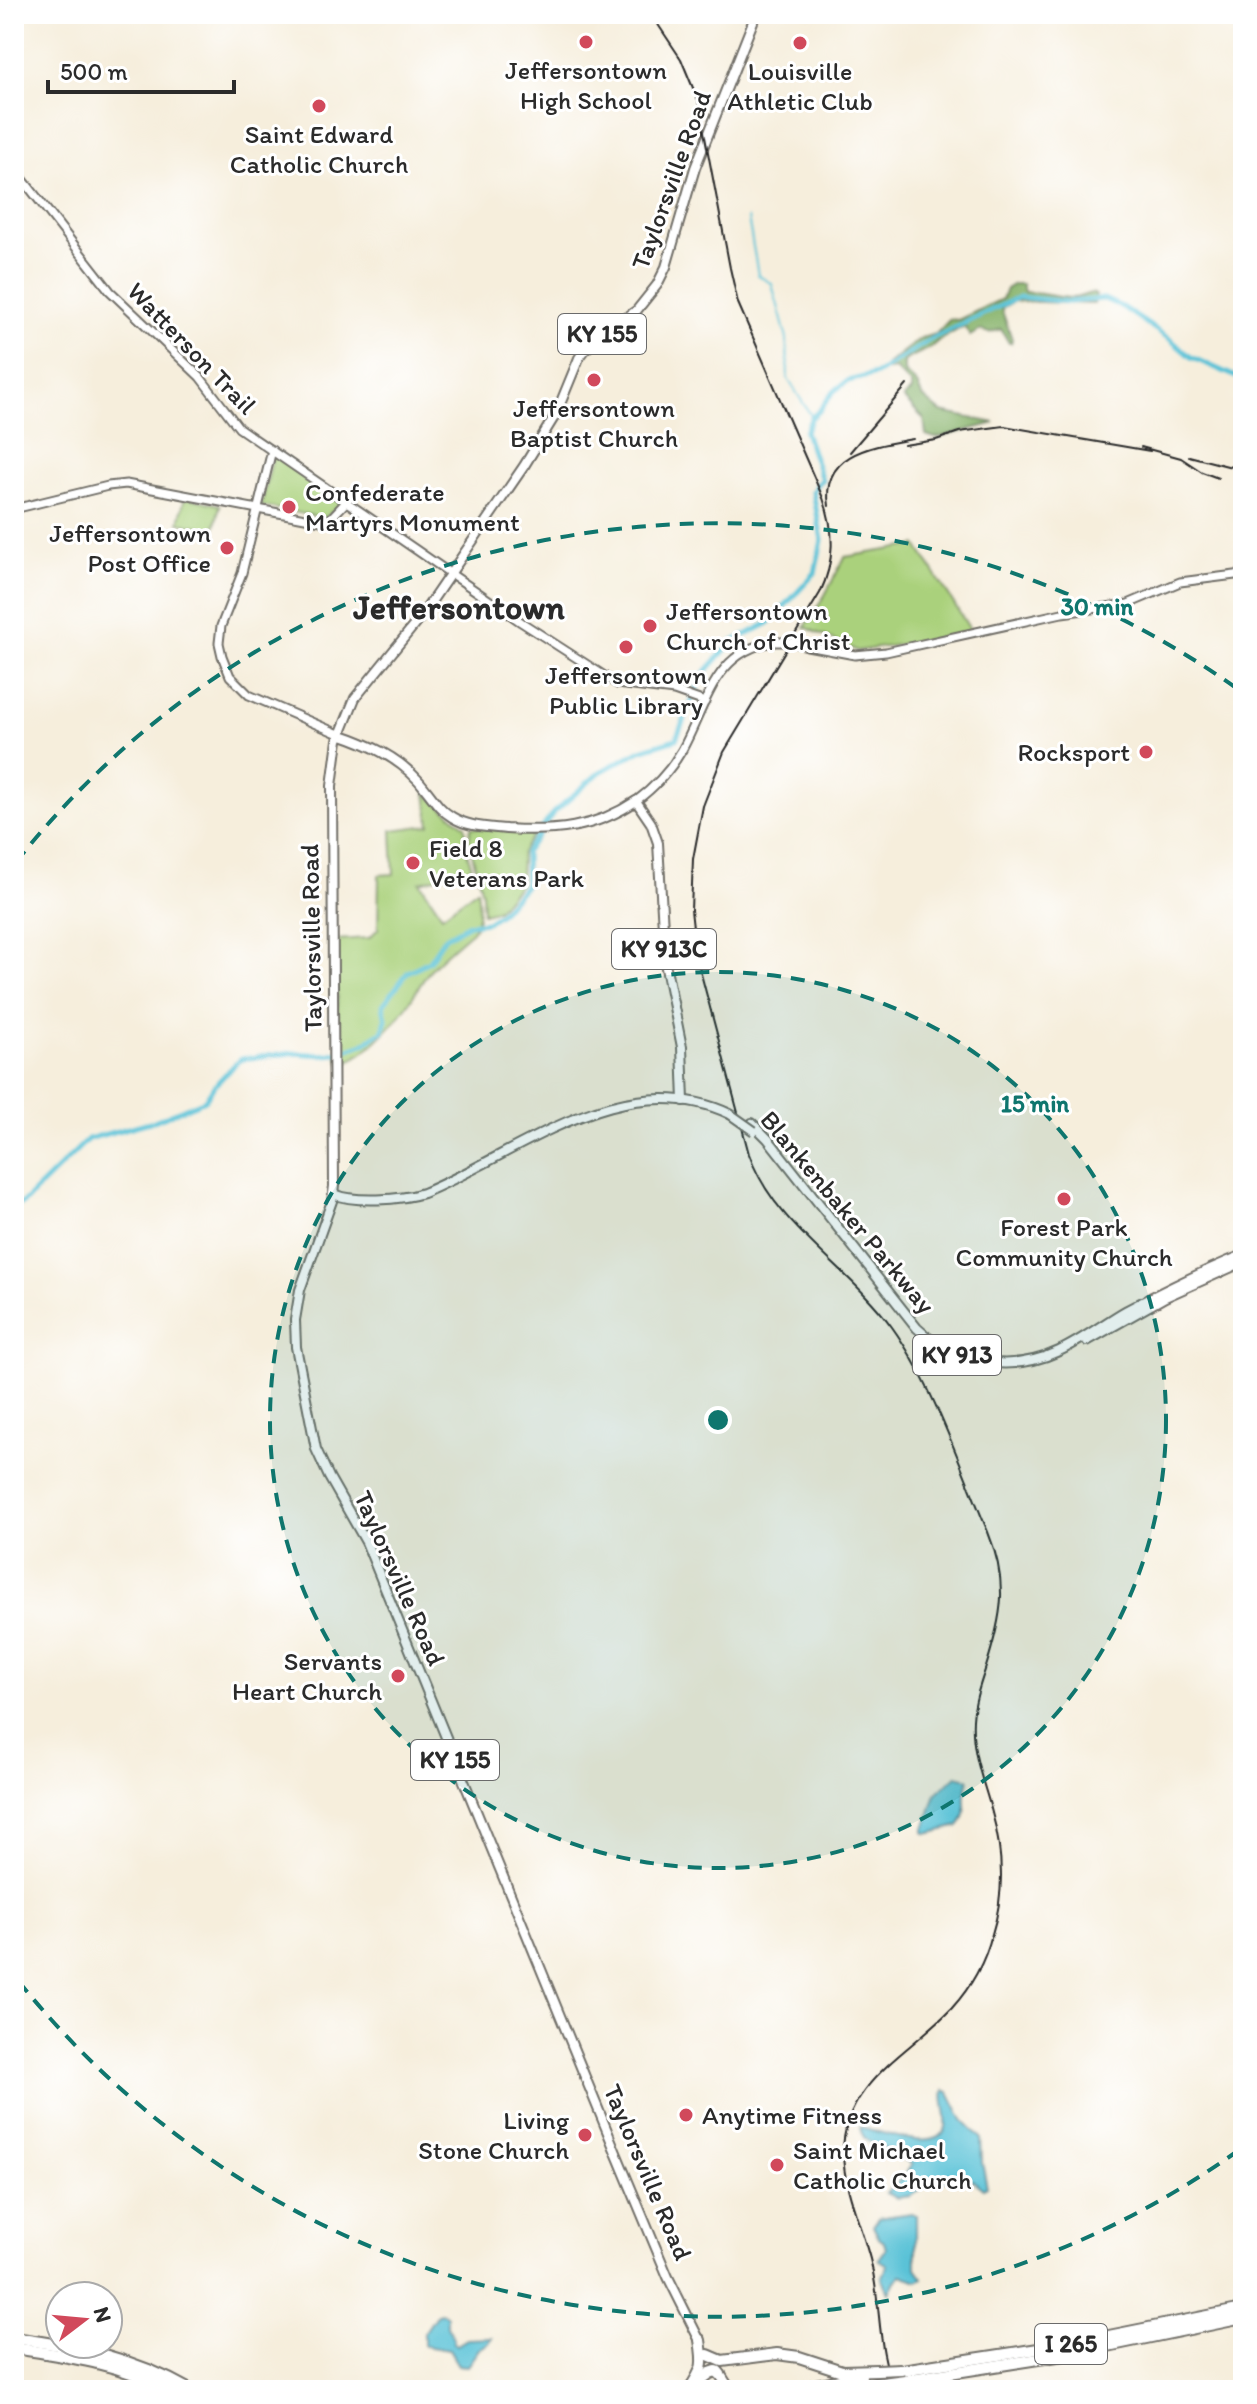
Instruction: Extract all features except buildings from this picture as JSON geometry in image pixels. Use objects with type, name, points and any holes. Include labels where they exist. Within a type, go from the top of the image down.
[{"type":"highway","name":"I 265","points":[[918,2373],[1243,2309]]},
{"type":"highway","name":"I 265","points":[[789,2390],[1064,2355],[1243,2318]]},
{"type":"highway","points":[[14,2338],[113,2356],[151,2370],[190,2390]]},
{"type":"highway","points":[[689,2390],[704,2364],[700,2340]]},
{"type":"highway","points":[[14,2348],[104,2364],[139,2375],[170,2390]]},
{"type":"highway","points":[[708,2355],[722,2361],[766,2354],[788,2355],[842,2371],[880,2378]]},
{"type":"highway","points":[[689,2390],[710,2373],[718,2371],[724,2362],[746,2357]]},
{"type":"highway","name":"Taylorsville Road","points":[[718,2371],[730,2390]]},
{"type":"highway","points":[[858,2390],[880,2378]]},
{"type":"highway","name":"I 265","points":[[835,2390],[880,2378]]},
{"type":"main road","name":"Taylorsville Road","points":[[718,2371],[668,2277],[364,1537],[329,1477],[315,1444],[296,1348],[295,1320],[302,1282],[333,1194],[332,782],[339,734],[360,690],[416,624],[542,439],[581,355],[593,341],[637,310],[657,285],[666,267],[695,168],[756,14]]},
{"type":"main road","name":"Watterson Trail","points":[[14,168],[110,291],[204,381],[236,425],[521,622],[617,684],[674,691],[705,702]]},
{"type":"main road","points":[[272,450],[242,573],[221,626],[219,645],[230,676],[249,695],[365,743],[398,762],[444,811],[479,826],[541,831],[566,829],[598,821],[636,801],[673,764],[716,678],[746,650],[774,642],[789,642],[855,655],[886,652],[1062,613],[1128,604],[1180,582],[1243,574]]},
{"type":"main road","points":[[14,509],[126,484],[325,521],[347,501]]},
{"type":"main road","name":"KY 913C","points":[[636,801],[651,823],[658,843],[665,963],[682,1047],[684,1098]]},
{"type":"main road","name":"Blankenbaker Parkway","points":[[333,1194],[398,1193],[421,1189],[586,1108],[632,1097],[713,1102],[768,1139],[917,1328],[941,1347],[972,1360],[1005,1364],[1049,1356],[1168,1288],[1243,1255]]},
{"type":"main road","name":"Blankenbaker Parkway","points":[[753,1127],[909,1327],[934,1349],[971,1365],[1013,1368],[1050,1360],[1165,1297],[1243,1262]]},
{"type":"green space","points":[[1022,284],[1024,292],[1060,297],[1096,295],[1094,304],[1014,301],[1002,308],[1011,343],[1001,329],[989,333],[980,330],[970,336],[965,328],[961,328],[907,359],[904,372],[917,384],[922,396],[941,412],[995,423],[941,437],[926,435],[924,419],[903,398],[911,391],[911,385],[895,369],[887,370],[887,364],[921,338],[936,334],[950,319],[958,320],[1002,299],[1006,289]]},
{"type":"green space","points":[[273,456],[343,501],[325,518],[261,506]]},
{"type":"green space","points":[[185,497],[220,505],[214,530],[179,522]]},
{"type":"green space","points":[[917,545],[971,631],[857,651],[805,627],[845,557]]},
{"type":"green space","points":[[426,793],[465,826],[472,868],[420,882],[442,915],[477,889],[477,921],[472,931],[434,965],[386,1031],[358,1056],[341,1063],[338,1058],[336,940],[369,938],[378,929],[379,875],[394,874],[392,830],[430,825]]},
{"type":"green space","points":[[471,827],[534,833],[521,854],[520,884],[497,910],[483,913],[482,893],[469,841]]},
{"type":"water","points":[[957,1776],[969,1779],[962,1821],[959,1826],[927,1834],[924,1832],[936,1793]]},
{"type":"water","points":[[944,2090],[949,2092],[963,2120],[981,2138],[987,2187],[983,2189],[965,2177],[929,2184],[910,2196],[896,2198],[886,2193],[902,2179],[912,2164],[868,2141],[860,2127],[909,2139],[933,2139],[942,2135],[946,2127]]},
{"type":"water","points":[[916,2215],[916,2268],[923,2278],[918,2281],[901,2275],[889,2293],[882,2278],[888,2265],[879,2259],[886,2249],[873,2226],[878,2218]]},
{"type":"water","points":[[437,2314],[447,2316],[447,2326],[457,2345],[467,2339],[492,2338],[467,2366],[458,2365],[449,2350],[424,2346],[424,2333]]},
{"type":"waterway","points":[[748,218],[758,275],[772,284],[787,339],[788,379],[812,417]]},
{"type":"waterway","points":[[238,1062],[241,1059],[291,1053],[338,1053],[363,1044],[383,1031],[386,1019],[383,1005],[408,972],[429,961],[445,937],[469,924],[487,922],[499,914],[524,887],[525,853],[553,813],[600,772],[641,750],[676,739],[702,676],[732,642],[769,623],[815,573],[822,540],[813,492],[822,480],[805,432],[812,417],[834,391],[848,381],[876,374],[933,338],[1019,297],[1069,302],[1104,299],[1122,307],[1191,357],[1243,380]]},
{"type":"waterway","points":[[217,1083],[235,1064]]},
{"type":"waterway","points":[[154,1121],[205,1100],[214,1086]]},
{"type":"waterway","points":[[14,1206],[23,1203],[88,1139],[150,1122]]},
{"type":"waterway","points":[[14,2378],[33,2390]]},
{"type":"railway","points":[[651,14],[681,59],[698,100],[738,303],[823,498],[830,522],[832,546],[820,593],[724,752],[703,806],[693,859],[691,910],[696,955],[749,1154],[761,1180],[794,1225],[875,1305],[907,1349],[945,1426],[988,1532],[1001,1584],[996,1632],[973,1720],[976,1754],[995,1824],[1000,1856],[1001,1887],[992,1934],[981,1964],[965,1992],[952,2008],[866,2088],[846,2129],[843,2154],[846,2181],[870,2259],[885,2358],[895,2390]]},
{"type":"railway","points":[[850,452],[907,385]]},
{"type":"railway","points":[[904,445],[936,440],[959,432],[1004,426],[1150,451]]},
{"type":"railway","points":[[829,506],[828,488],[833,474],[842,463],[867,449],[913,439]]},
{"type":"railway","points":[[1141,447],[1181,458],[1218,478]]},
{"type":"railway","points":[[1189,456],[1243,470]]},
{"type":"place","name":"Jeffersontown High School","points":[[586,42]]},
{"type":"place","name":"Louisville Athletic Club","points":[[800,43]]},
{"type":"place","name":"Saint Edward Catholic Church","points":[[319,106]]},
{"type":"place","name":"Jeffersontown Baptist Church","points":[[594,380]]},
{"type":"place","name":"Confederate Martyrs Monument","points":[[289,507]]},
{"type":"place","name":"Jeffersontown Post Office","points":[[227,548]]},
{"type":"place","name":"Jeffersontown Church of Christ","points":[[650,626]]},
{"type":"place","name":"Jeffersontown Public Library","points":[[626,647]]},
{"type":"place","name":"Rocksport","points":[[1146,752]]},
{"type":"place","name":"Field 8 Veterans Park","points":[[413,863]]},
{"type":"place","name":"Forest Park Community Church","points":[[1064,1199]]},
{"type":"place","name":"Servants Heart Church","points":[[398,1676]]},
{"type":"place","name":"Anytime Fitness","points":[[686,2115]]},
{"type":"place","name":"Living Stone Church","points":[[585,2135]]},
{"type":"place","name":"Saint Michael Catholic Church","points":[[777,2165]]},
{"type":"district","name":"Jeffersontown","points":[[459,607]]}]
